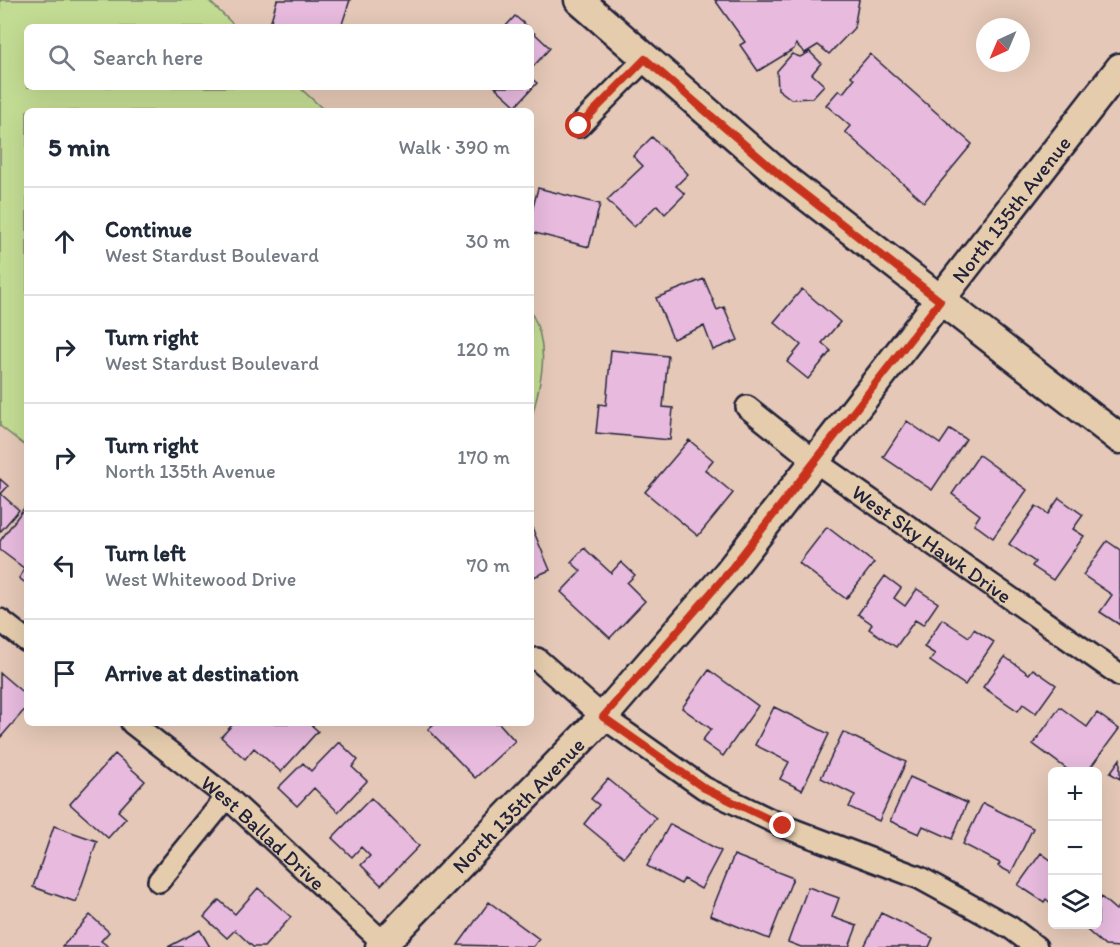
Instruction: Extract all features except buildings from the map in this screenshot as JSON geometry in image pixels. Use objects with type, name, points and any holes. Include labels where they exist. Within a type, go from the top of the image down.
[{"type":"street","points":[[579,0],[781,176],[1120,440]]},
{"type":"street","points":[[579,126],[645,59]]},
{"type":"street","name":"North 135th Avenue","points":[[384,946],[603,717],[728,573],[1120,68]]},
{"type":"street","name":"West Sky Hawk Drive","points":[[747,407],[816,462],[1120,675]]},
{"type":"street","points":[[0,620],[24,639]]},
{"type":"street","points":[[537,659],[603,717],[704,788],[783,826],[920,878],[1011,928],[1036,947]]},
{"type":"street","name":"West Ballad Drive","points":[[136,726],[227,797],[384,946]]},
{"type":"street","points":[[159,881],[227,797]]},
{"type":"green space","points":[[0,0],[208,0],[233,24],[24,24],[24,90],[302,90],[322,108],[24,108],[24,445],[0,426]]},
{"type":"green space","points":[[534,318],[541,338],[542,352],[534,408]]},
{"type":"route","points":[[579,126],[645,59],[781,176],[940,301],[728,573],[603,717],[704,788],[783,826]]}]
